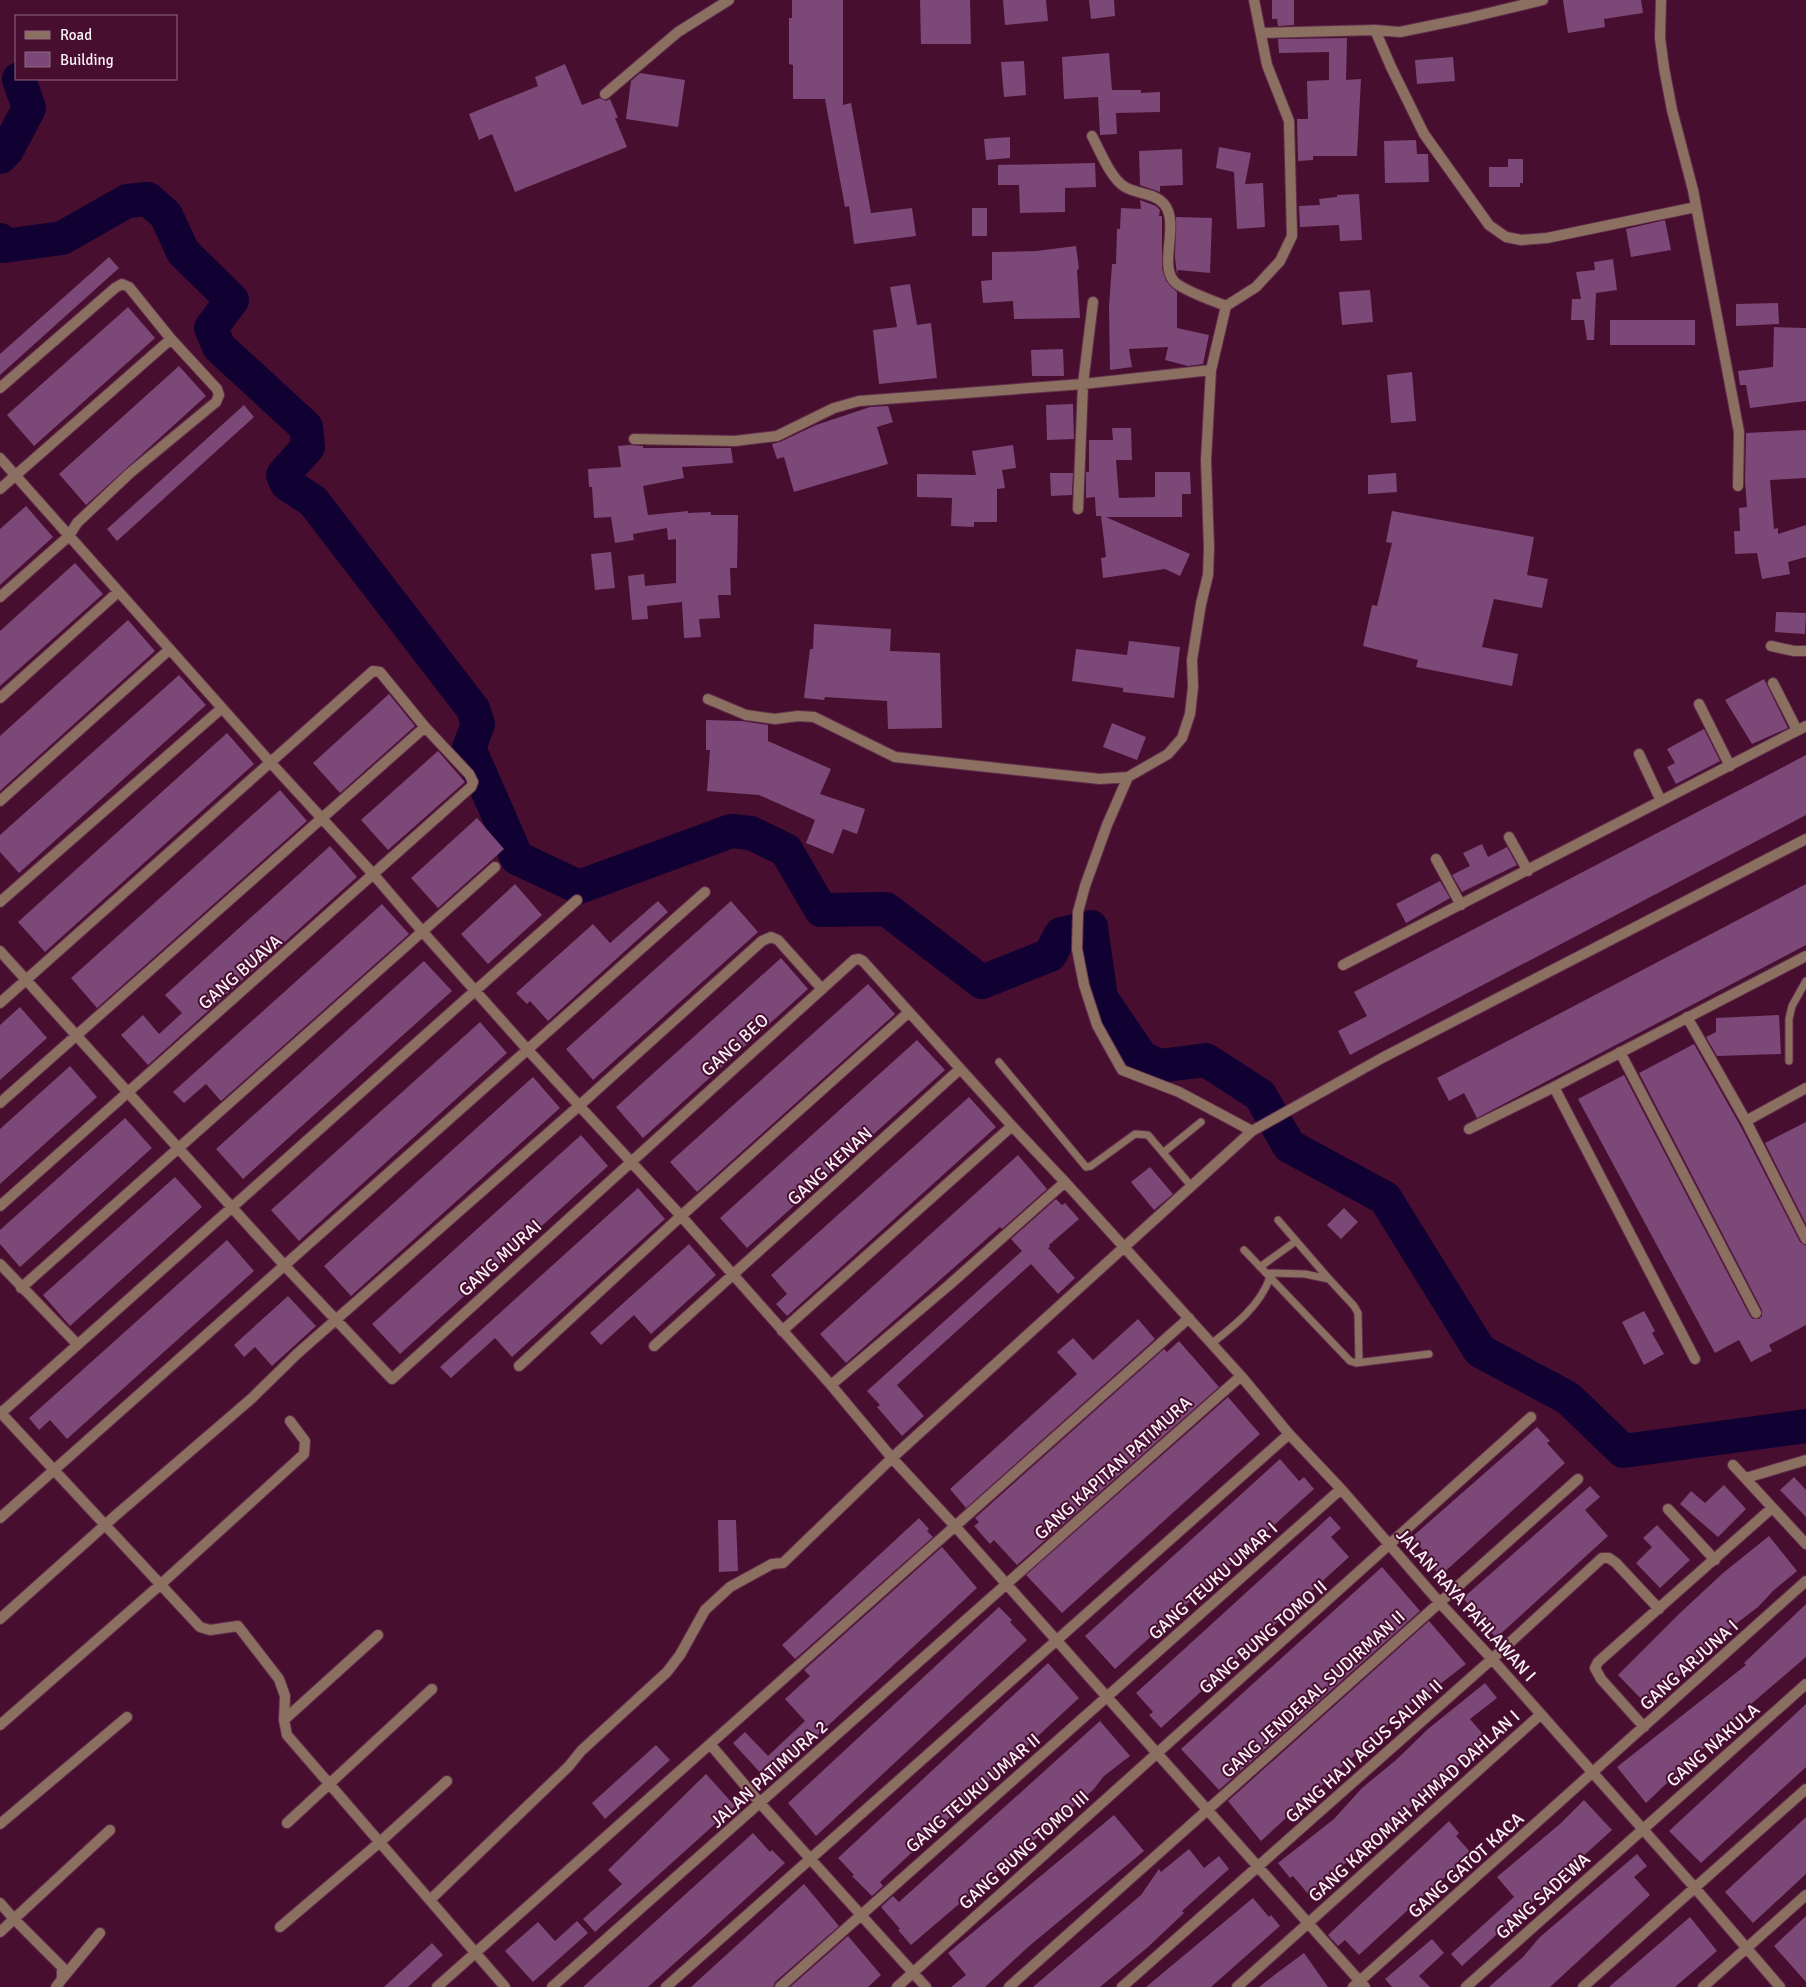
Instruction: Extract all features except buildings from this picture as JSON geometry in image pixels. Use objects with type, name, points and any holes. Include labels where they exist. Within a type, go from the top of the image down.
[{"type":"street","points":[[605,94],[678,32],[729,0]]},
{"type":"street","points":[[708,699],[746,715],[776,719],[798,716],[814,717],[895,757],[1100,780],[1128,777],[1168,754],[1182,738],[1190,714],[1193,687],[1192,660],[1208,575],[1206,460],[1211,370],[1226,306],[1256,287],[1280,261],[1292,236],[1289,120],[1267,65],[1254,0]]},
{"type":"street","points":[[1260,32],[1375,30],[1400,32],[1543,0]]},
{"type":"street","points":[[1661,0],[1660,38],[1664,68],[1672,110],[1683,148],[1696,207],[1739,432],[1738,486]]},
{"type":"street","points":[[1375,30],[1424,134],[1489,225],[1506,237],[1521,240],[1547,238],[1696,207]]},
{"type":"street","points":[[1092,136],[1112,173],[1125,187],[1160,200],[1165,205],[1171,219],[1168,257],[1169,271],[1175,283],[1226,306]]},
{"type":"street","points":[[0,388],[114,288],[122,284],[129,287],[171,339],[216,389],[219,395],[216,402],[130,473],[77,523],[70,536],[0,598]]},
{"type":"street","points":[[1078,509],[1083,384],[1093,302]]},
{"type":"street","points":[[0,489],[171,339]]},
{"type":"street","points":[[634,438],[734,441],[777,436],[834,408],[859,402],[1083,384],[1211,370]]},
{"type":"street","points":[[0,458],[270,762],[374,874],[527,1049],[682,1216],[831,1385],[892,1458],[954,1525],[1308,1923],[1359,1985]]},
{"type":"street","points":[[0,698],[118,592]]},
{"type":"street","points":[[1771,646],[1794,651],[1806,650]]},
{"type":"street","points":[[0,801],[170,649]]},
{"type":"street","points":[[0,1003],[373,671],[380,672],[425,727],[0,1103]]},
{"type":"street","points":[[1343,965],[1662,802],[1802,728],[1773,683]]},
{"type":"street","points":[[1699,704],[1730,766]]},
{"type":"street","points":[[0,902],[222,708]]},
{"type":"street","name":"GANG BUAVA","points":[[0,1206],[471,788],[473,782],[469,774],[425,727]]},
{"type":"street","points":[[1639,754],[1662,802]]},
{"type":"street","points":[[1128,777],[1107,825],[1085,886],[1078,912],[1078,949],[1084,985],[1097,1026],[1122,1070],[1179,1092],[1256,1129]]},
{"type":"street","points":[[1509,837],[1528,871]]},
{"type":"street","points":[[430,1900],[569,1766],[580,1751],[667,1672],[680,1655],[705,1610],[730,1587],[772,1564],[783,1563],[892,1458],[1256,1129],[1382,1058],[1806,839]]},
{"type":"street","points":[[1436,859],[1461,905]]},
{"type":"street","points":[[22,1288],[495,867]]},
{"type":"street","points":[[0,1518],[705,892]]},
{"type":"street","points":[[505,1987],[287,1735],[284,1720],[285,1696],[279,1679],[238,1626],[210,1630],[200,1627],[0,1412],[476,992],[577,900]]},
{"type":"street","points":[[0,1619],[251,1399],[298,1353],[580,1105],[762,941],[771,937],[778,940],[822,989]]},
{"type":"street","points":[[0,951],[336,1321]]},
{"type":"street","points":[[1469,1129],[1806,956]]},
{"type":"street","name":"GANG BEO","points":[[631,1161],[854,960],[864,961]]},
{"type":"street","name":"JALAN RAYA PAHLAWAN I","points":[[864,961],[960,1069],[1241,1376],[1289,1434],[1341,1489],[1440,1603],[1541,1714],[1780,1987]]},
{"type":"street","points":[[520,1366],[682,1216],[909,1012]]},
{"type":"street","points":[[1687,1016],[1746,1121],[1806,1238]]},
{"type":"street","points":[[1620,1052],[1756,1313]]},
{"type":"street","name":"GANG KENAN","points":[[654,1346],[960,1069]]},
{"type":"street","points":[[1554,1087],[1695,1359]]},
{"type":"street","points":[[1746,1121],[1806,1088]]},
{"type":"street","points":[[782,1331],[1012,1126]]},
{"type":"street","name":"GANG MURAI","points":[[336,1321],[392,1379],[631,1161]]},
{"type":"street","points":[[831,1385],[948,1286],[1065,1182]]},
{"type":"street","points":[[0,1264],[77,1344]]},
{"type":"street","points":[[437,1987],[1188,1318]]},
{"type":"street","name":"GANG KAPITAN PATIMURA","points":[[1006,1584],[1241,1376]]},
{"type":"street","name":"GANG BUNG TOMO II","points":[[1156,1752],[1390,1546],[1531,1417]]},
{"type":"street","points":[[0,1725],[160,1586],[304,1454],[305,1441],[290,1421]]},
{"type":"street","points":[[666,1987],[1289,1434]]},
{"type":"street","points":[[1746,1478],[1806,1460]]},
{"type":"street","points":[[1733,1465],[1806,1544]]},
{"type":"street","name":"GANG JENDERAL SUDIRMAN II","points":[[1008,1987],[1578,1479]]},
{"type":"street","name":"GANG TEUKU UMAR I","points":[[1107,1697],[1341,1489]]},
{"type":"street","points":[[1644,1726],[1601,1679],[1595,1668],[1598,1662],[1772,1508]]},
{"type":"street","points":[[1668,1509],[1715,1560]]},
{"type":"street","name":"GANG HAJI AGUS SALIM II","points":[[1122,1987],[1492,1659],[1602,1558],[1609,1558],[1616,1563],[1659,1609]]},
{"type":"street","name":"GANG ARJUNA I","points":[[1593,1773],[1806,1581]]},
{"type":"street","name":"JALAN PATIMURA 2","points":[[552,1987],[1006,1584]]},
{"type":"street","points":[[284,1720],[378,1635]]},
{"type":"street","name":"GANG NAKULA","points":[[1642,1829],[1806,1684]]},
{"type":"street","points":[[287,1823],[432,1688]]},
{"type":"street","name":"GANG TEUKU UMAR II","points":[[780,1987],[1107,1697]]},
{"type":"street","name":"GANG KAROMAH AHMAD DAHLAN I","points":[[1237,1987],[1541,1714]]},
{"type":"street","points":[[0,1824],[127,1717]]},
{"type":"street","points":[[710,1744],[760,1803],[926,1987]]},
{"type":"street","name":"GANG BUNG TOMO III","points":[[896,1987],[1156,1752]]},
{"type":"street","name":"GANG GATOT KACA","points":[[1359,1985],[1593,1773]]},
{"type":"street","points":[[280,1926],[380,1842],[446,1781]]},
{"type":"street","points":[[1583,1987],[1806,1789]]},
{"type":"street","name":"GANG SADEWA","points":[[1466,1987],[1642,1829]]},
{"type":"street","points":[[0,1932],[110,1830]]},
{"type":"street","points":[[1703,1987],[1806,1895]]},
{"type":"street","points":[[0,1903],[62,1967],[59,1983]]},
{"type":"street","points":[[59,1983],[100,1933]]},
{"type":"lane","points":[[1789,1061],[1789,1019],[1792,1006],[1806,981]]},
{"type":"lane","points":[[999,1062],[1086,1167],[1091,1166],[1135,1134],[1148,1135],[1192,1187]]},
{"type":"lane","points":[[1164,1152],[1201,1122]]},
{"type":"lane","points":[[1278,1220],[1354,1306],[1358,1313],[1360,1362]]},
{"type":"lane","points":[[1260,1267],[1296,1240]]},
{"type":"lane","points":[[1244,1250],[1350,1361],[1360,1362],[1430,1354]]},
{"type":"lane","points":[[1268,1275],[1305,1274],[1329,1279]]},
{"type":"lane","points":[[1211,1344],[1260,1300],[1266,1289],[1268,1275]]},
{"type":"waterway","points":[[0,157],[7,150],[29,108],[19,80]]},
{"type":"waterway","points":[[0,240],[4,246],[62,238],[127,201],[148,199],[166,215],[183,252],[232,300],[211,328],[219,347],[306,427],[308,447],[283,475],[287,484],[313,501],[473,709],[478,724],[469,748],[517,858],[579,887],[731,831],[751,833],[786,850],[821,910],[886,909],[982,982],[1050,955],[1061,934],[1091,927],[1101,998],[1142,1058],[1159,1066],[1206,1060],[1260,1095],[1289,1146],[1385,1198],[1480,1351],[1568,1398],[1623,1451],[1806,1426]]}]
